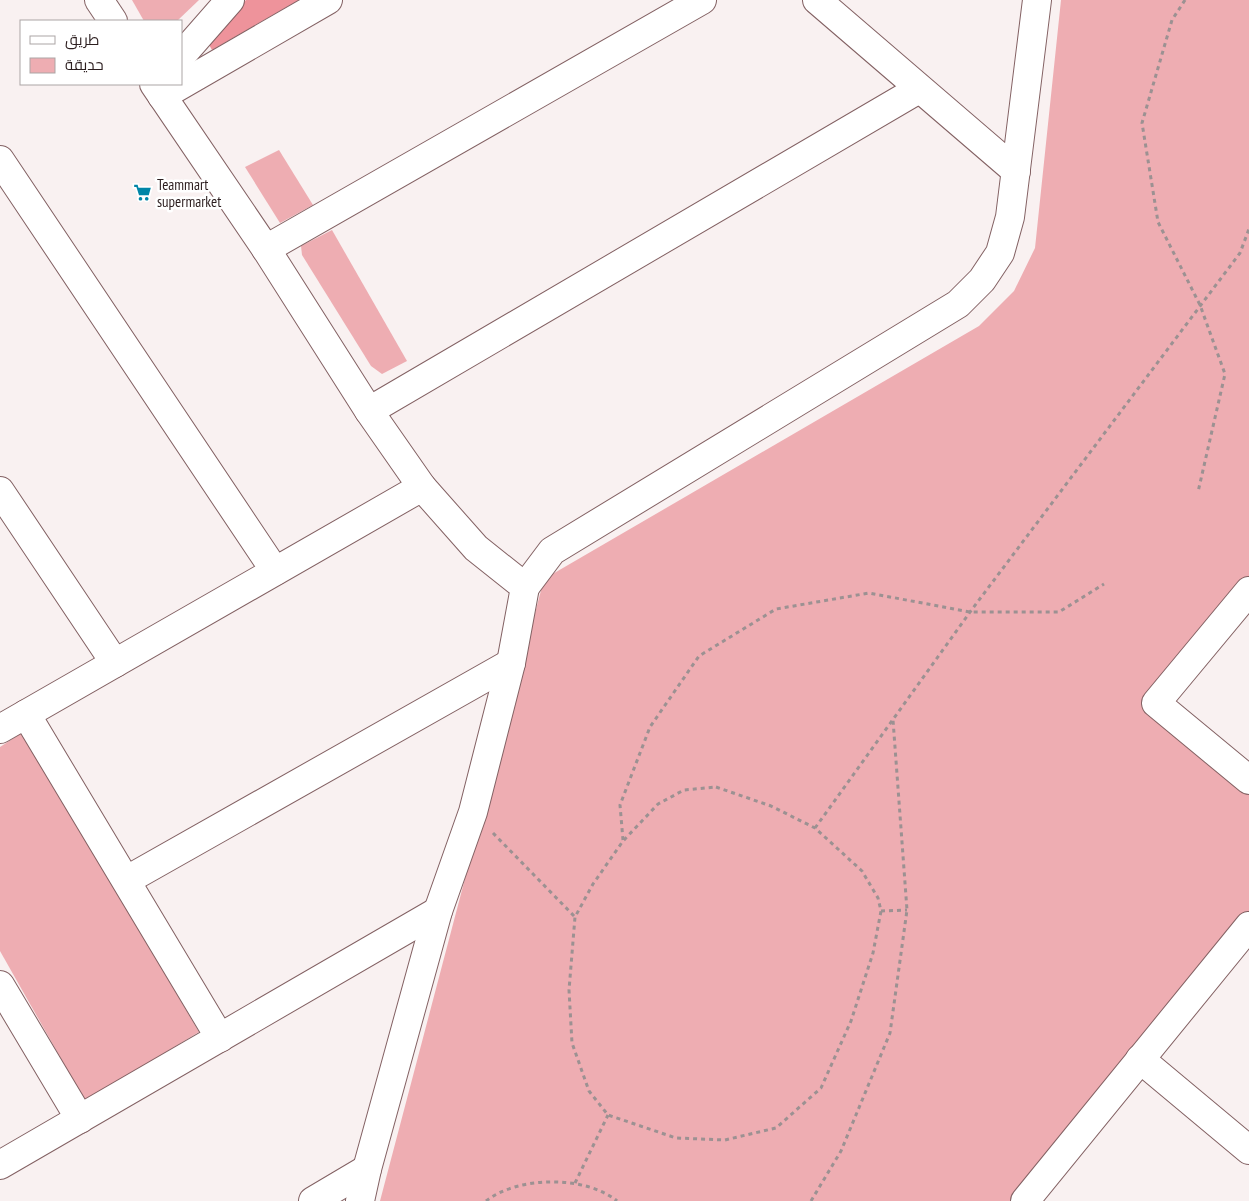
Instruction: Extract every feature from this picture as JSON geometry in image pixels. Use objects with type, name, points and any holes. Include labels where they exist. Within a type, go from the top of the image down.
[{"type":"street","points":[[99,0],[112,20]]},
{"type":"street","points":[[182,55],[230,0]]},
{"type":"street","points":[[182,74],[328,0]]},
{"type":"street","points":[[266,249],[702,0]]},
{"type":"street","points":[[817,0],[1016,171]]},
{"type":"street","points":[[360,1201],[367,1169],[438,911],[474,812],[511,663],[525,587],[552,551],[958,304],[982,280],[1000,254],[1010,217],[1037,0]]},
{"type":"street","points":[[157,87],[266,249],[368,411],[422,487],[476,548],[525,587]]},
{"type":"street","points":[[368,411],[919,89]]},
{"type":"street","points":[[0,160],[275,571]]},
{"type":"street","points":[[0,729],[422,487]]},
{"type":"street","points":[[0,491],[115,663]]},
{"type":"street","points":[[1249,590],[1156,703],[1249,780]]},
{"type":"street","points":[[127,880],[511,663]]},
{"type":"street","points":[[26,714],[220,1038]]},
{"type":"street","points":[[0,1165],[438,911]]},
{"type":"street","points":[[1025,1201],[1249,926]]},
{"type":"street","points":[[0,985],[80,1119]]},
{"type":"street","points":[[1140,1059],[1249,1150]]},
{"type":"street","points":[[313,1201],[367,1169]]},
{"type":"path","points":[[1185,0],[1172,20],[1142,123],[1158,222],[1200,305],[1225,374],[1198,492]]},
{"type":"path","points":[[815,828],[970,612],[1240,253],[1249,229]]},
{"type":"path","points":[[623,841],[620,805],[650,727],[699,656],[776,609],[869,593],[970,612],[1059,612],[1104,584]]},
{"type":"path","points":[[811,1201],[841,1151],[890,1033],[907,910],[893,719]]},
{"type":"path","points":[[716,787],[772,806],[815,828],[862,871],[878,898],[881,911],[873,953],[851,1021],[821,1088],[776,1128],[724,1140],[676,1138],[608,1115],[589,1091],[572,1043],[569,990],[575,917],[593,884],[623,841],[658,804],[684,790],[716,787]]},
{"type":"path","points":[[474,812],[575,917]]},
{"type":"path","points":[[881,911],[907,910]]},
{"type":"path","points":[[575,1183],[608,1115]]},
{"type":"path","points":[[486,1201],[494,1195],[534,1182],[575,1183],[612,1196],[617,1201]]},
{"type":"green space","points":[[132,0],[199,0],[178,20],[143,20]]},
{"type":"green space","points":[[1061,0],[1249,0],[1249,597],[1154,713],[1249,794],[1249,914],[1013,1201],[380,1201],[544,579],[979,326],[1014,291],[1035,248]]},
{"type":"green space","points":[[279,150],[313,205],[280,223],[245,167]]},
{"type":"green space","points":[[332,230],[407,361],[382,374],[371,366],[302,255],[301,246]]},
{"type":"green space","points":[[23,732],[199,1032],[85,1101],[0,951],[0,747]]},
{"type":"shaded area","points":[[246,0],[299,0],[212,50],[207,41]]},
{"type":"place","name":"Teammart supermarket","points":[[143,193]]}]
